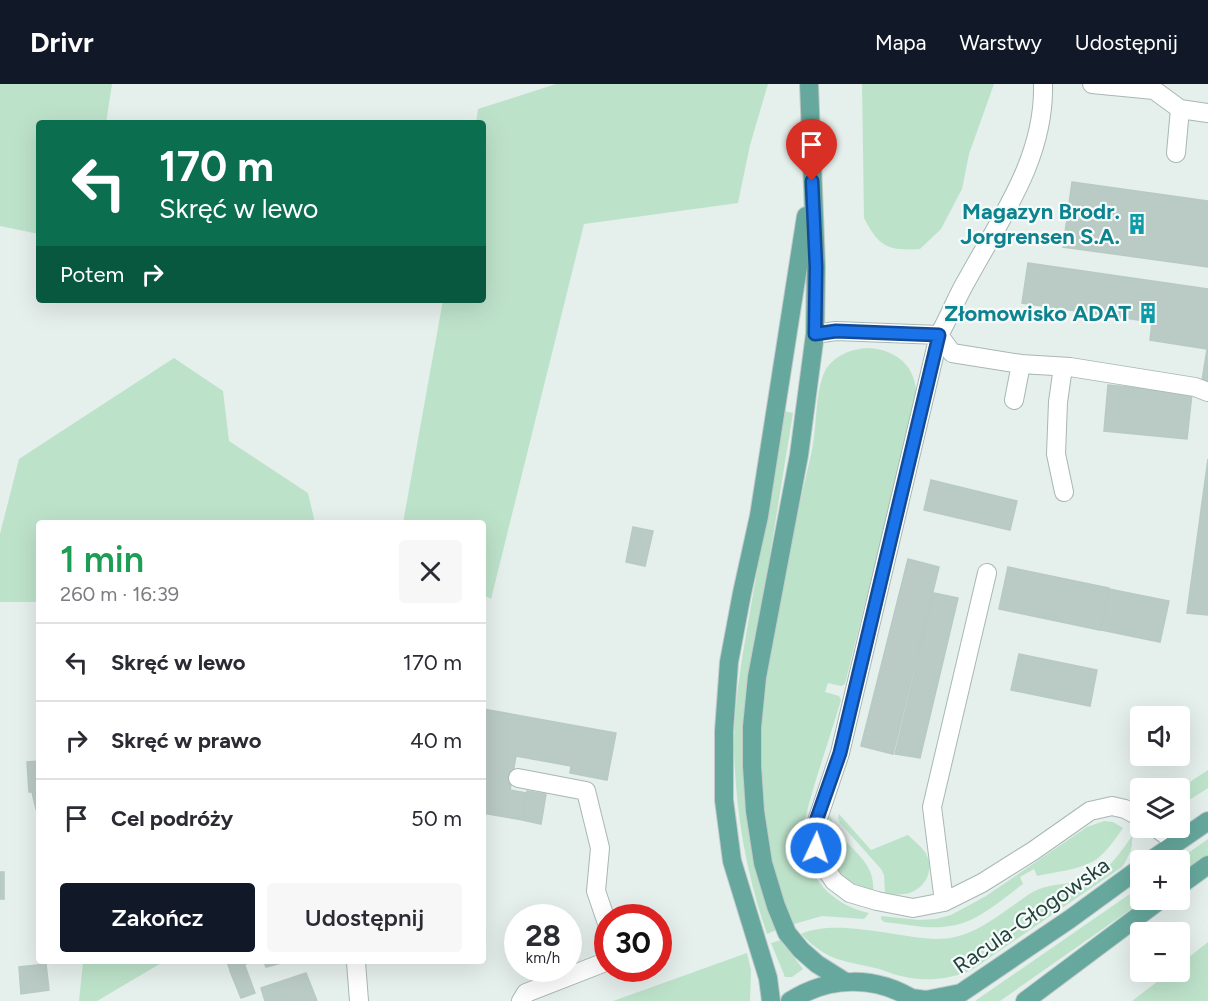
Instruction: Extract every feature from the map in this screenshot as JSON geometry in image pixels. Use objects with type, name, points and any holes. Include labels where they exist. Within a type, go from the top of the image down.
[{"type":"main road","points":[[809,84],[816,267],[815,334],[799,455],[757,677],[752,728],[752,766],[755,811],[763,863],[776,906],[788,933],[801,950],[817,964],[844,981]]},
{"type":"main road","points":[[771,1001],[768,978],[732,861],[724,800],[724,731],[729,662],[759,516],[779,398],[795,273],[812,181]]},
{"type":"main road","points":[[1165,850],[1208,821]]},
{"type":"main road","points":[[1190,878],[1208,865]]},
{"type":"main road","name":"Racula-Głogowska","points":[[914,999],[926,1000],[961,993],[1130,875]]},
{"type":"main road","points":[[1024,1001],[1147,910]]},
{"type":"main road","points":[[789,1001],[817,987],[844,981],[874,984],[914,999]]},
{"type":"street","points":[[1044,84],[1042,118],[1036,146],[1024,174],[939,335],[840,753],[814,827],[816,848],[827,873],[850,893],[913,908],[944,902],[982,883],[1033,851],[1090,810],[1112,806],[1130,811]]},
{"type":"street","points":[[1092,84],[1154,90],[1180,109],[1208,113]]},
{"type":"street","points":[[1176,153],[1180,109]]},
{"type":"street","points":[[815,334],[836,331],[939,335]]},
{"type":"street","points":[[939,335],[952,353],[1196,387],[1208,392]]},
{"type":"street","points":[[1014,400],[1021,364]]},
{"type":"street","points":[[1063,367],[1058,402],[1056,454],[1064,492]]},
{"type":"street","points":[[944,902],[932,807],[987,573]]},
{"type":"street","points":[[518,778],[586,792],[600,848],[596,891],[600,904]]},
{"type":"street","points":[[1170,838],[1176,842]]},
{"type":"street","points":[[356,964],[358,1001]]},
{"type":"street","points":[[521,1001],[526,993],[594,966]]},
{"type":"green space","points":[[0,84],[112,84],[106,120],[36,120],[36,233],[0,226]]},
{"type":"green space","points":[[556,84],[768,84],[750,145],[738,203],[584,224],[491,599],[486,596],[486,520],[404,520],[442,303],[486,303],[486,120],[476,120],[478,109]]},
{"type":"green space","points":[[862,84],[994,84],[969,154],[962,189],[941,229],[920,249],[900,249],[886,245],[869,228],[864,218]]},
{"type":"green space","points":[[869,348],[894,355],[906,365],[911,372],[916,389],[915,408],[845,684],[841,686],[828,683],[825,692],[839,696],[841,700],[805,819],[804,834],[808,863],[822,886],[843,903],[869,913],[864,919],[822,916],[794,924],[775,875],[766,828],[761,764],[764,685],[777,606],[812,450],[821,382],[824,373],[837,357]]},
{"type":"green space","points":[[174,358],[223,391],[229,441],[308,493],[314,520],[36,520],[36,602],[0,602],[0,534],[19,459]]},
{"type":"green space","points":[[784,411],[793,413],[750,678],[776,930],[767,934],[753,888],[739,817],[734,727],[743,654]]},
{"type":"green space","points":[[1208,770],[1208,788],[1190,800],[1190,782]]},
{"type":"green space","points":[[839,814],[871,850],[908,835],[924,850],[929,862],[928,875],[921,886],[904,894],[885,893],[884,875],[881,869],[840,823]]},
{"type":"green space","points":[[830,815],[840,835],[869,868],[873,890],[847,879],[840,873],[830,857],[826,833]]},
{"type":"green space","points":[[1104,821],[1113,822],[1123,828],[1094,861],[1074,869],[1037,876],[1034,869],[1020,877],[1023,884],[989,910],[970,920],[950,926],[934,927],[884,922],[881,919],[881,916],[919,920],[951,915],[986,896],[1087,827]]},
{"type":"green space","points":[[1132,838],[1130,852],[1122,867],[970,971],[960,974],[931,979],[903,977],[827,955],[801,934],[832,928],[849,928],[921,938],[937,939],[960,936],[990,922],[1035,891],[1053,885],[1092,878],[1104,870]]},
{"type":"green space","points":[[1208,839],[1208,855],[1190,867],[1190,852]]},
{"type":"green space","points":[[1130,894],[1130,910],[1000,1001],[975,1001]]},
{"type":"green space","points":[[781,940],[803,969],[792,977],[785,977],[771,943]]},
{"type":"green space","points":[[1208,942],[1208,1001],[1132,1001],[1157,982],[1190,982],[1190,956]]},
{"type":"green space","points":[[747,953],[751,970],[750,1001],[613,1001],[666,982],[672,982],[672,980]]},
{"type":"green space","points":[[83,964],[160,964],[97,1001],[79,1001]]},
{"type":"building","name":"Magazyn Brodr. Jorgrensen S.A.","points":[[1072,182],[1208,201],[1208,267],[1063,247]]},
{"type":"building","name":"Złomowisko ADAT","points":[[1028,263],[1208,289],[1208,382],[1202,381],[1207,349],[1150,340],[1152,322],[1022,303]]},
{"type":"building","points":[[1108,385],[1192,393],[1187,439],[1104,431]]},
{"type":"building","points":[[1208,459],[1208,615],[1187,613]]},
{"type":"building","points":[[931,480],[1017,501],[1010,530],[924,510]]},
{"type":"building","points":[[633,527],[653,531],[645,566],[626,562]]},
{"type":"building","points":[[908,559],[939,567],[893,754],[861,746]]},
{"type":"building","points":[[1008,567],[1109,588],[1100,630],[999,609]]},
{"type":"building","points":[[1109,589],[1169,601],[1160,642],[1101,630]]},
{"type":"building","points":[[934,593],[958,598],[920,758],[895,754]]},
{"type":"building","points":[[1019,654],[1097,670],[1090,706],[1011,690]]},
{"type":"building","points":[[486,710],[616,733],[607,780],[570,773],[571,766],[516,756],[510,790],[527,793],[522,820],[486,814]]},
{"type":"building","points":[[36,761],[36,809],[32,792],[29,792],[27,762]]},
{"type":"building","points":[[527,791],[546,794],[541,824],[522,820]]},
{"type":"building","points":[[0,872],[4,872],[4,899],[0,899]]},
{"type":"building","points":[[46,964],[49,990],[21,994],[19,967]]},
{"type":"building","points":[[228,964],[246,964],[230,970]]},
{"type":"building","points":[[245,966],[255,993],[241,998],[230,971]]},
{"type":"building","points":[[306,973],[317,1001],[282,1001],[276,983]]},
{"type":"building","points":[[276,983],[282,1001],[265,1001],[261,988]]},
{"type":"place","name":"Magazyn Brodr. Jorgrensen S.A.","points":[[1137,224]]},
{"type":"place","name":"Złomowisko ADAT","points":[[1148,313]]},
{"type":"route","points":[[812,181],[816,267],[815,334],[836,331],[939,335],[840,753],[814,827],[816,848]]}]
